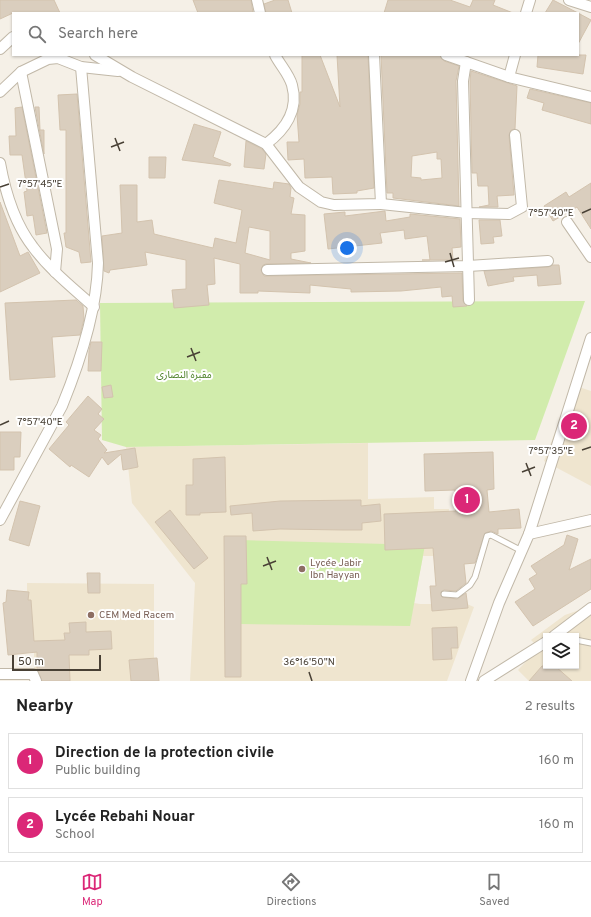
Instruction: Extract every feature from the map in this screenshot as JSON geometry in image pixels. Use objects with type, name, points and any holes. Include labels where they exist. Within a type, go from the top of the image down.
[{"type":"street","points":[[257,0],[260,12]]},
{"type":"street","points":[[526,12],[530,0]]},
{"type":"street","points":[[569,0],[591,7]]},
{"type":"street","points":[[0,49],[12,38]]},
{"type":"street","points":[[97,56],[132,77]]},
{"type":"street","points":[[266,144],[283,130],[290,118],[293,102],[292,85],[276,56]]},
{"type":"street","points":[[374,56],[381,204]]},
{"type":"street","points":[[449,56],[509,77],[591,97]]},
{"type":"street","points":[[509,77],[515,56]]},
{"type":"street","points":[[0,92],[21,72],[36,64],[53,58],[58,58],[81,67],[113,71],[116,70],[266,144],[299,187],[321,202],[334,205],[381,204],[467,214],[509,214],[522,207],[515,135]]},
{"type":"street","points":[[466,62],[463,81],[469,300]]},
{"type":"street","points":[[0,520],[62,406],[70,388],[94,307],[98,286],[98,263],[81,67]]},
{"type":"street","points":[[21,72],[57,249],[55,272]]},
{"type":"street","points":[[0,162],[3,179],[19,225],[32,247],[55,272],[94,307]]},
{"type":"street","points":[[567,222],[591,257]]},
{"type":"street","points":[[267,270],[468,266],[548,261]]},
{"type":"street","points":[[471,681],[499,603],[530,534],[591,338]]},
{"type":"street","points":[[530,534],[591,520]]},
{"type":"street","points":[[558,633],[591,608]]},
{"type":"street","points":[[484,681],[543,644]]},
{"type":"street","points":[[0,674],[33,674],[36,681]]},
{"type":"lane","points":[[444,594],[457,595],[470,585],[475,577],[487,536],[491,535],[522,551]]},
{"type":"lane","points":[[579,641],[591,643]]},
{"type":"shaded area","points":[[573,385],[591,391],[591,486],[544,461]]},
{"type":"shaded area","name":"Lycée Jabir Ibn Hayyan","points":[[368,443],[368,499],[434,497],[434,509],[449,509],[445,556],[423,556],[414,603],[467,604],[474,607],[447,681],[190,681],[195,583],[132,503],[126,447]]},
{"type":"shaded area","name":"CEM Med Racem","points":[[27,583],[154,584],[154,681],[34,681],[34,650],[27,646]]},
{"type":"shaded area","points":[[591,606],[591,681],[529,681],[518,670],[539,648],[531,640],[565,615]]},
{"type":"green space","name":"مقبرة النصارى","points":[[585,301],[535,440],[126,447],[102,440],[100,303]]},
{"type":"green space","points":[[240,540],[425,545],[410,626],[240,624]]},
{"type":"building","points":[[0,0],[54,0],[60,12],[12,12],[12,13],[0,19]]},
{"type":"building","points":[[193,0],[251,0],[253,12],[198,12]]},
{"type":"building","points":[[275,0],[288,0],[292,12],[266,12],[264,4]]},
{"type":"building","points":[[388,0],[450,0],[470,7],[473,0],[495,0],[493,5],[510,12],[384,12]]},
{"type":"building","points":[[553,0],[576,12],[546,12]]},
{"type":"building","points":[[579,14],[591,20],[579,42]]},
{"type":"building","points":[[586,55],[583,74],[537,67],[538,56]]},
{"type":"building","points":[[302,56],[320,56],[340,107],[337,56],[368,56],[374,188],[357,191],[357,193],[333,194],[332,177],[305,178],[304,159],[288,160],[287,142],[299,142],[297,115],[300,104],[300,92],[302,92]]},
{"type":"building","points":[[381,56],[441,56],[444,61],[459,66],[456,81],[459,206],[393,198],[393,193],[387,193]],"holes":[[[437,152],[437,159],[441,159],[442,178],[421,180],[421,178],[411,177],[412,156]]]},
{"type":"building","points":[[471,71],[517,86],[515,129],[511,130],[509,135],[514,195],[497,196],[498,207],[479,207],[489,205],[488,186],[478,186],[477,173],[472,173]]},
{"type":"building","points":[[530,89],[591,103],[591,124],[542,110],[544,103],[527,98]]},
{"type":"building","points":[[77,94],[91,262],[81,263],[79,252],[66,247],[64,233],[66,233],[66,130],[60,130],[58,95]]},
{"type":"building","points":[[22,107],[47,233],[36,235],[33,215],[27,216],[24,192],[27,191],[22,155],[10,155],[9,136],[16,136],[15,108]]},
{"type":"building","points":[[35,107],[39,107],[40,130],[44,130],[44,154]]},
{"type":"building","points":[[194,124],[221,132],[213,157],[231,164],[230,166],[182,160]]},
{"type":"building","points":[[246,141],[262,149],[266,154],[264,169],[244,167]]},
{"type":"building","points":[[149,157],[166,157],[165,178],[149,178]]},
{"type":"building","points":[[219,180],[273,189],[274,182],[289,184],[291,188],[290,197],[294,198],[291,214],[305,215],[305,251],[291,253],[291,259],[311,263],[266,264],[263,265],[261,270],[264,276],[462,273],[463,301],[467,306],[453,307],[452,296],[442,297],[441,287],[401,291],[351,292],[351,289],[310,285],[310,293],[258,291],[258,293],[240,293],[240,264],[214,258],[215,284],[207,285],[209,305],[174,308],[172,290],[186,289],[186,260],[145,252],[147,265],[110,270],[109,273],[104,271],[102,236],[122,233],[120,185],[137,185],[137,222],[152,220],[154,234],[213,248],[215,238],[236,243],[242,210],[214,203]],"holes":[[[249,227],[270,231],[270,260],[245,253]]]},
{"type":"building","points":[[591,183],[591,229],[577,207],[553,221],[544,206],[566,192],[569,197]]},
{"type":"building","points":[[0,202],[20,256],[28,252],[40,273],[0,292]]},
{"type":"building","points":[[385,211],[386,221],[410,217],[410,214],[460,219],[461,247],[452,248],[453,260],[430,260],[427,236],[405,239],[404,230],[380,233],[382,243],[328,249],[324,214],[345,212],[345,216]]},
{"type":"building","points":[[479,220],[500,220],[502,236],[493,237],[494,243],[481,244]]},
{"type":"building","points":[[559,265],[561,284],[538,286],[537,275],[513,277],[514,281],[488,286],[484,271],[548,267]]},
{"type":"building","points":[[76,300],[83,306],[84,319],[80,335],[52,337],[55,377],[10,380],[5,303]]},
{"type":"building","points":[[91,342],[102,342],[101,371],[88,371]]},
{"type":"building","points":[[111,385],[113,397],[104,398],[102,387]]},
{"type":"building","points":[[88,396],[102,409],[98,414],[104,419],[94,430],[101,435],[98,439],[107,450],[104,453],[135,448],[138,467],[123,470],[121,454],[108,465],[102,457],[89,477],[71,465],[70,467],[49,449],[69,425],[66,422]]},
{"type":"building","points":[[0,432],[21,432],[20,457],[14,457],[14,470],[0,470]]},
{"type":"building","points":[[493,452],[494,489],[487,490],[489,512],[519,509],[521,528],[498,529],[498,534],[491,531],[485,533],[475,563],[464,564],[466,583],[456,591],[444,590],[441,592],[442,597],[457,599],[466,593],[468,608],[432,611],[430,586],[436,586],[433,548],[385,550],[384,514],[456,511],[455,490],[425,491],[424,454]]},
{"type":"building","points":[[225,457],[226,512],[186,515],[186,485],[193,485],[193,459]]},
{"type":"building","points":[[361,500],[361,506],[380,504],[381,521],[362,523],[362,530],[280,529],[253,531],[252,513],[231,515],[230,506],[280,501]]},
{"type":"building","points":[[20,501],[40,506],[29,546],[9,540]]},
{"type":"building","points":[[170,510],[208,558],[194,569],[155,522]]},
{"type":"building","points":[[567,535],[578,539],[569,570],[591,559],[591,589],[533,626],[515,602],[535,589],[529,579],[537,574],[531,566],[564,545]]},
{"type":"building","points":[[224,536],[246,536],[247,584],[241,584],[241,677],[225,677]]},
{"type":"building","points":[[87,573],[100,573],[100,593],[88,593]]},
{"type":"building","points":[[7,590],[29,592],[28,600],[31,600],[34,641],[65,640],[64,633],[70,633],[69,623],[86,622],[86,632],[111,631],[112,649],[89,650],[89,655],[69,655],[70,681],[42,681],[37,669],[37,652],[8,655],[3,603],[6,602]]},
{"type":"building","points":[[457,627],[458,648],[451,648],[452,659],[433,660],[432,628]]},
{"type":"building","points":[[157,658],[159,681],[131,681],[129,660]]},
{"type":"building","points":[[543,666],[543,669],[558,669],[572,681],[529,681]]},
{"type":"place","name":"Lycée Rebahi Nouar","points":[[574,426]]},
{"type":"place","name":"Direction de la protection civile","points":[[467,500]]},
{"type":"place","name":"Lycée Jabir Ibn Hayyan","points":[[302,569]]},
{"type":"place","name":"CEM Med Racem","points":[[91,615]]}]
